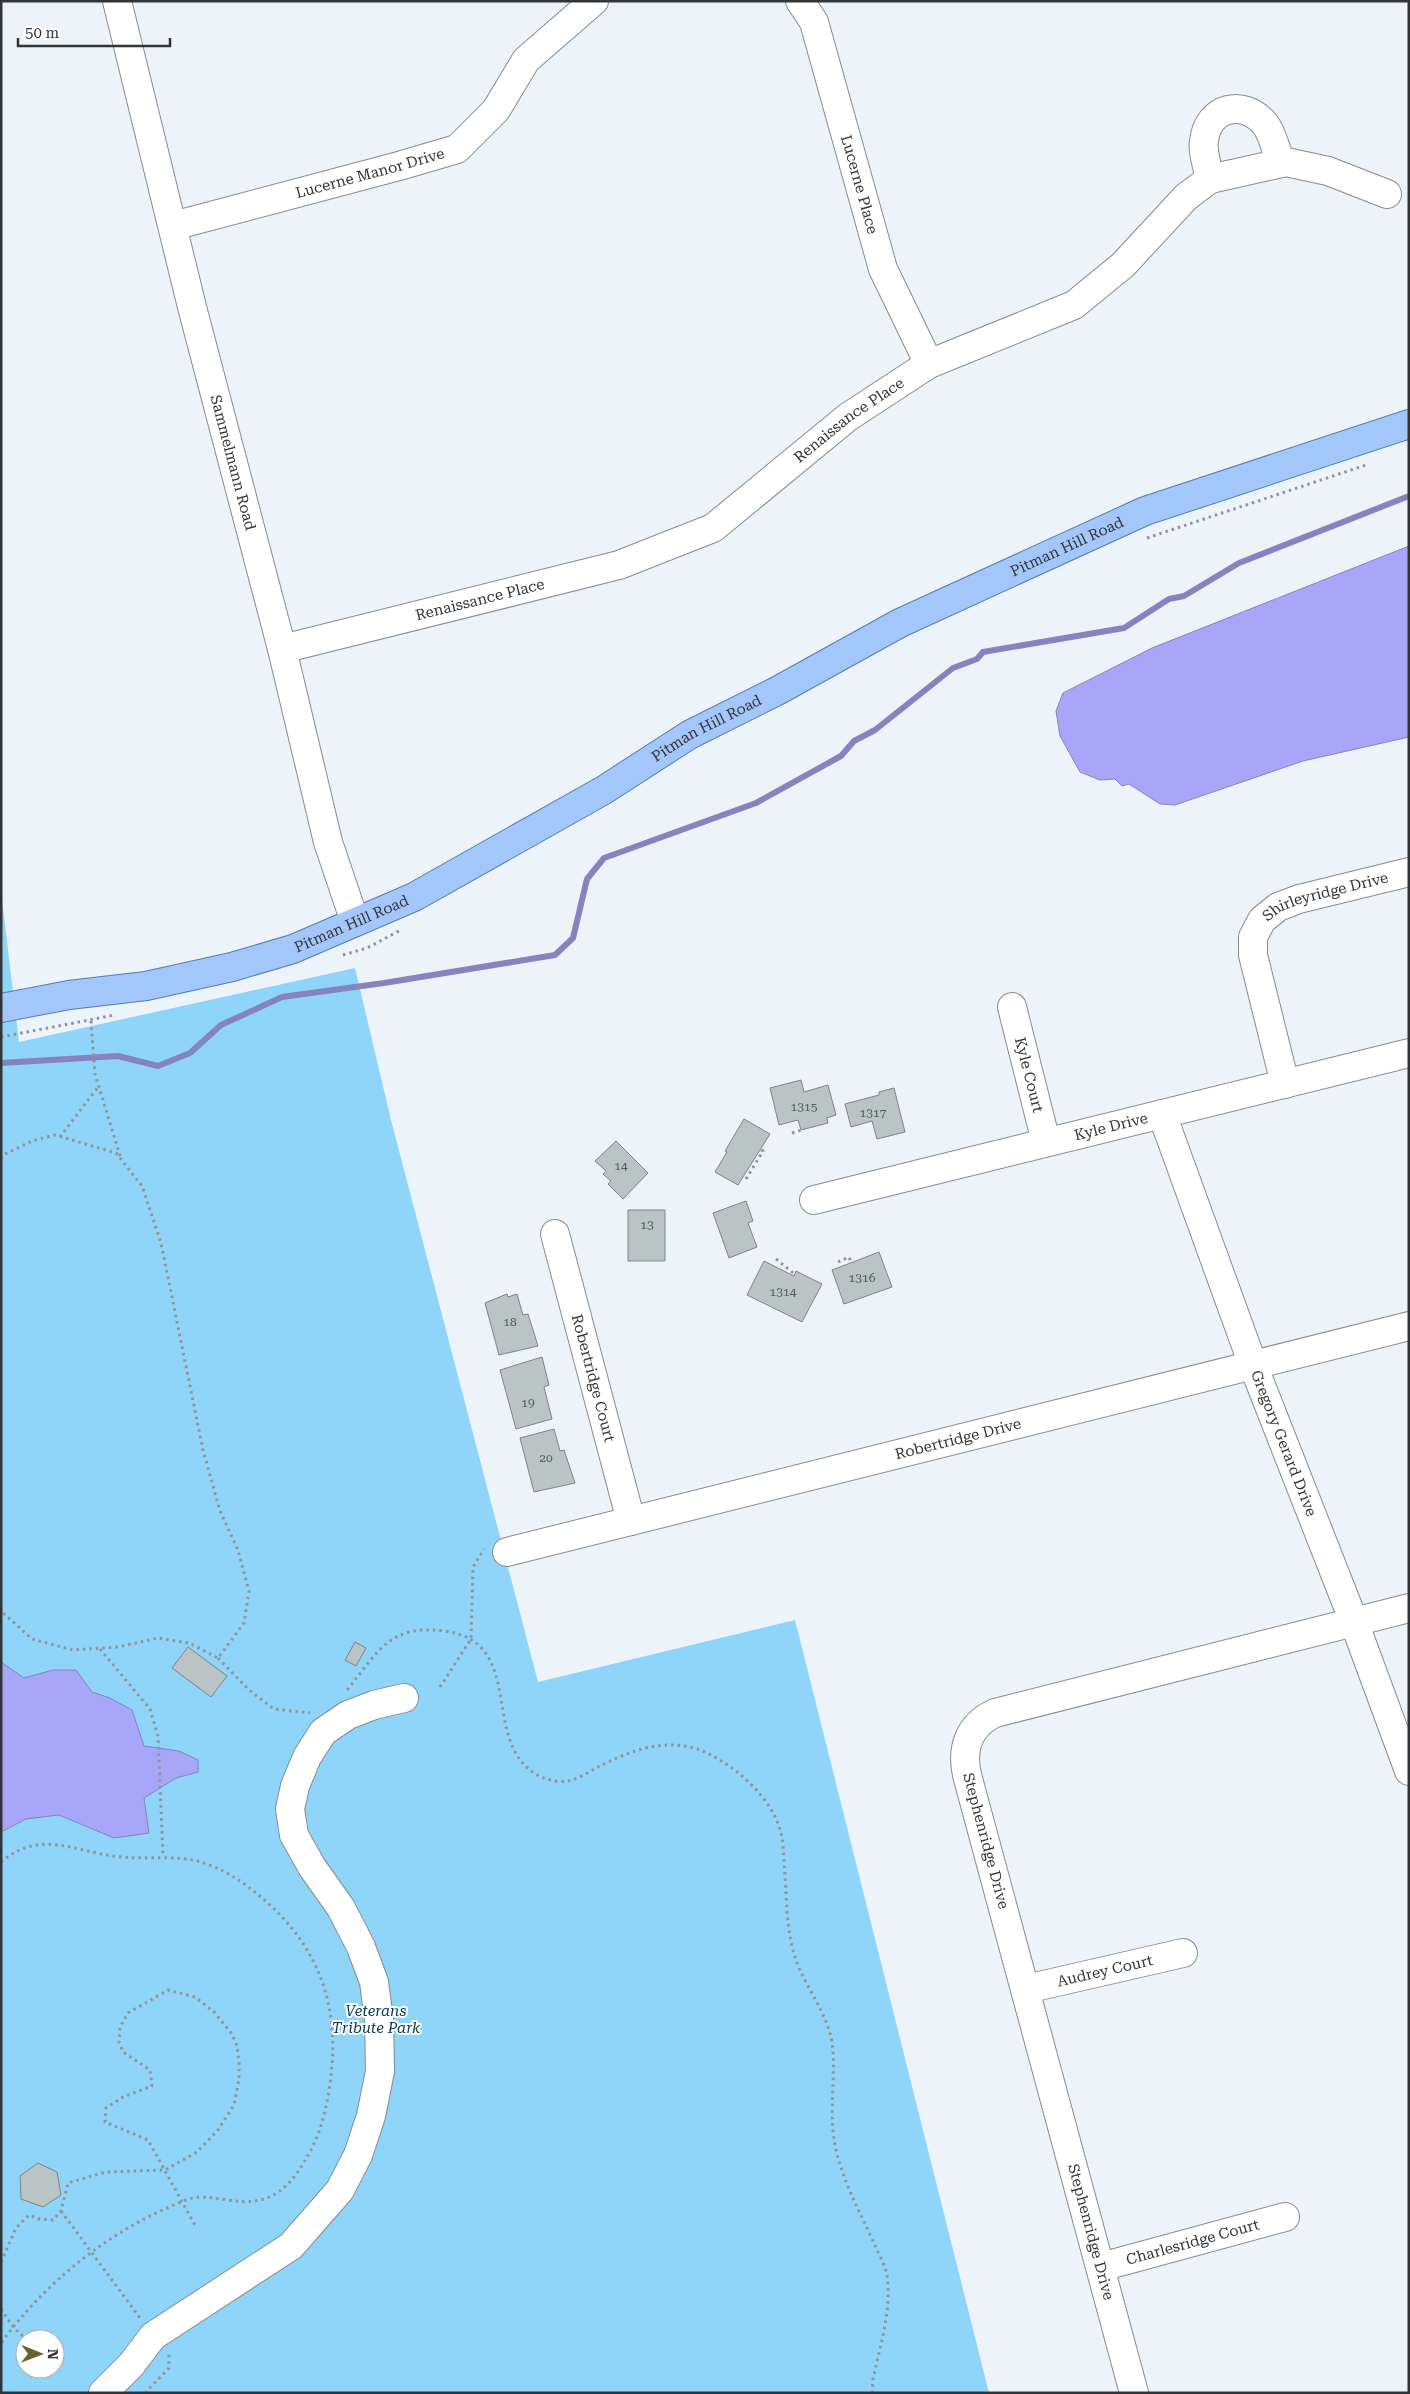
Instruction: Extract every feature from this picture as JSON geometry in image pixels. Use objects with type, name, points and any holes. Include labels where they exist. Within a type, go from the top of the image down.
[{"type":"main road","name":"Pitman Hill Road","points":[[1,1008],[69,995],[146,986],[232,967],[293,949],[414,897],[604,790],[689,735],[777,691],[900,623],[1145,511],[1409,424]]},
{"type":"street","name":"Sammelmann Road","points":[[117,1],[282,649],[328,842],[356,922]]},
{"type":"street","name":"Lucerne Manor Drive","points":[[173,226],[399,166],[457,148],[496,110],[526,60],[594,1]]},
{"type":"street","name":"Lucerne Place","points":[[800,1],[814,22],[883,269],[929,364]]},
{"type":"street","points":[[1210,179],[1204,142],[1212,120],[1225,110],[1241,108],[1255,114],[1267,126],[1281,163]]},
{"type":"street","name":"Renaissance Place","points":[[282,649],[619,565],[693,538],[713,528],[733,514],[848,417],[929,364],[1074,305],[1123,265],[1186,197],[1210,179],[1286,162],[1328,171],[1387,194]]},
{"type":"street","name":"Shirleyridge Drive","points":[[1285,1084],[1253,956],[1253,937],[1262,920],[1278,907],[1292,902],[1409,872]]},
{"type":"street","name":"Kyle Court","points":[[1012,1007],[1046,1142]]},
{"type":"street","name":"Kyle Drive","points":[[814,1200],[1409,1053]]},
{"type":"street","name":"Gregory Gerard Drive","points":[[1162,1114],[1254,1365],[1354,1622],[1409,1771]]},
{"type":"street","name":"Robertridge Court","points":[[555,1234],[631,1521]]},
{"type":"street","name":"Robertridge Drive","points":[[507,1552],[1409,1326]]},
{"type":"street","name":"Stephenridge Drive","points":[[1134,2393],[964,1759],[965,1750],[976,1726],[995,1713],[1409,1608]]},
{"type":"street","points":[[103,2393],[131,2365],[153,2336],[291,2246],[340,2190],[358,2155],[371,2116],[380,2071],[379,2020],[374,1982],[361,1947],[345,1916],[312,1867],[294,1835],[290,1809],[295,1786],[307,1756],[323,1732],[348,1715],[374,1705],[404,1698]]},
{"type":"street","name":"Audrey Court","points":[[1026,1989],[1183,1954]]},
{"type":"street","name":"Charlesridge Court","points":[[1101,2267],[1285,2217]]},
{"type":"path","points":[[1146,538],[1369,464]]},
{"type":"path","points":[[339,957],[367,948],[402,930]]},
{"type":"path","points":[[1,1037],[120,1014]]},
{"type":"path","points":[[91,1021],[94,1071],[122,1162]]},
{"type":"path","points":[[60,1137],[98,1087]]},
{"type":"path","points":[[792,1133],[805,1129]]},
{"type":"path","points":[[1,1159],[5,1154],[32,1141],[55,1135],[116,1153],[142,1186],[161,1244],[204,1450],[220,1511],[238,1550],[249,1592],[244,1622],[218,1658]]},
{"type":"path","points":[[746,1179],[761,1150]]},
{"type":"path","points":[[838,1262],[849,1257],[851,1262]]},
{"type":"path","points":[[776,1259],[792,1272],[791,1275]]},
{"type":"path","points":[[440,1687],[472,1639],[473,1567],[490,1538],[507,1552]]},
{"type":"path","points":[[1,1611],[32,1639],[73,1650],[118,1647],[158,1638],[189,1644],[218,1658],[249,1690],[274,1709],[309,1713],[316,1709]]},
{"type":"path","points":[[345,1692],[381,1645],[409,1630],[456,1632],[476,1641],[494,1664],[502,1706],[516,1754],[534,1773],[551,1780],[568,1781],[624,1754],[646,1746],[678,1745],[717,1758],[740,1774],[768,1803],[781,1832],[788,1921],[796,1959],[827,2022],[833,2050],[831,2098],[834,2142],[842,2176],[886,2272],[888,2301],[872,2393]]},
{"type":"path","points":[[100,1648],[150,1709],[158,1736],[163,1857]]},
{"type":"path","points":[[1,1862],[26,1846],[45,1843],[72,1846],[113,1856],[163,1857],[206,1863],[250,1887],[295,1930],[313,1957],[325,1986],[332,2027],[334,2062],[326,2112],[312,2148],[282,2191],[266,2200],[239,2202],[209,2197],[189,2198],[158,2212],[92,2253],[45,2292],[1,2343]]},
{"type":"path","points":[[1,2262],[16,2228],[29,2215],[40,2219],[53,2220],[61,2211],[68,2183],[106,2172],[165,2170],[197,2152],[218,2130],[234,2105],[239,2079],[237,2046],[225,2024],[214,2012],[195,1997],[168,1990],[128,2012],[120,2027],[119,2042],[123,2052],[150,2070],[152,2086],[123,2097],[106,2108],[104,2114],[105,2122],[111,2127],[148,2140],[165,2170],[196,2227]]},
{"type":"path","points":[[61,2211],[153,2336]]},
{"type":"path","points":[[1,2309],[14,2328]]},
{"type":"green space","name":"Veterans Tribute Park","points":[[1,891],[19,1042],[355,968],[391,1120],[538,1682],[795,1620],[989,2393],[1,2393]]},
{"type":"shaded area","points":[[1409,546],[1409,737],[1303,761],[1175,805],[1160,804],[1129,784],[1122,786],[1115,779],[1100,780],[1080,772],[1060,736],[1056,711],[1063,693],[1152,648]]},
{"type":"shaded area","points":[[1,1662],[24,1678],[53,1670],[76,1670],[92,1692],[110,1698],[132,1710],[144,1746],[179,1751],[198,1760],[198,1772],[176,1778],[144,1798],[149,1833],[114,1838],[59,1815],[26,1819],[1,1832]]},
{"type":"building","points":[[801,1080],[804,1092],[828,1085],[836,1115],[827,1118],[828,1123],[801,1130],[798,1120],[779,1125],[770,1088]]},
{"type":"building","points":[[894,1088],[905,1132],[877,1139],[872,1121],[851,1127],[845,1104],[879,1095],[879,1092]]},
{"type":"building","points":[[744,1119],[770,1134],[738,1185],[715,1172]]},
{"type":"building","points":[[616,1141],[648,1173],[623,1199],[608,1184],[611,1181],[603,1174],[606,1171],[595,1161]]},
{"type":"building","points":[[746,1201],[753,1221],[748,1223],[757,1247],[729,1258],[713,1213]]},
{"type":"building","points":[[628,1210],[665,1210],[665,1261],[628,1261]]},
{"type":"building","points":[[879,1252],[892,1287],[844,1304],[832,1270]]},
{"type":"building","points":[[764,1261],[794,1276],[796,1271],[822,1284],[802,1322],[747,1295]]},
{"type":"building","points":[[507,1294],[508,1297],[517,1294],[523,1315],[528,1314],[538,1346],[499,1355],[485,1303]]},
{"type":"building","points":[[542,1357],[549,1385],[544,1387],[552,1419],[516,1429],[500,1370]]},
{"type":"building","points":[[554,1429],[560,1451],[564,1450],[575,1483],[534,1492],[520,1438]]},
{"type":"building","points":[[355,1642],[366,1648],[356,1666],[345,1660]]},
{"type":"building","points":[[188,1647],[227,1676],[211,1697],[172,1668]]},
{"type":"building","points":[[38,2163],[57,2172],[61,2195],[43,2207],[21,2199],[20,2176]]},
{"type":"waterway","points":[[1,1063],[118,1056],[158,1066],[190,1053],[221,1025],[282,997],[384,983],[555,955],[573,938],[587,879],[604,858],[756,803],[841,756],[854,741],[875,730],[953,668],[977,659],[983,652],[1124,628],[1169,599],[1184,596],[1239,563],[1409,496]]}]
